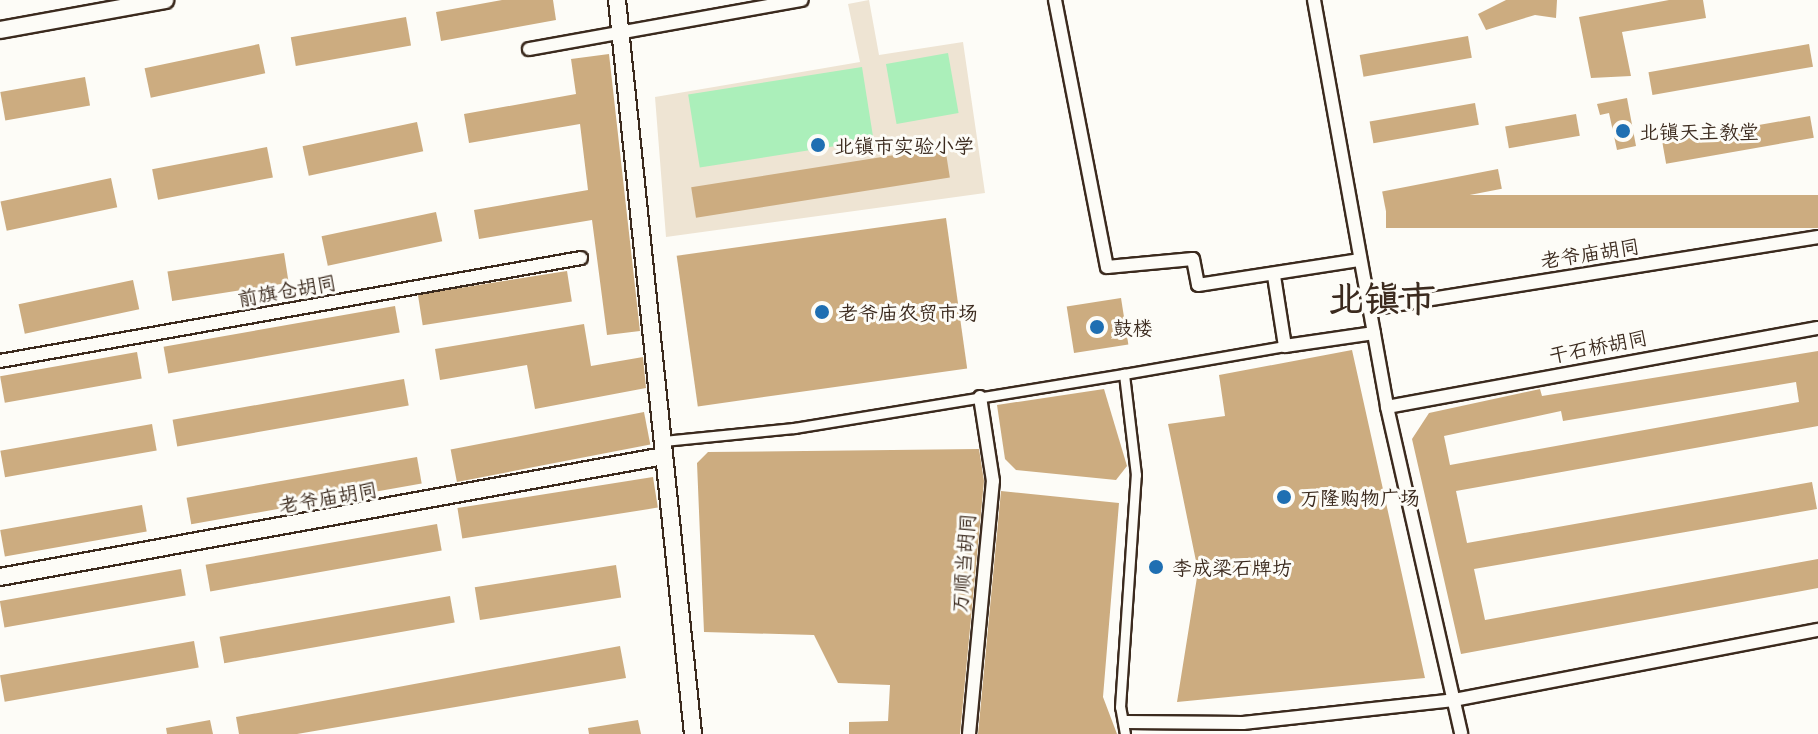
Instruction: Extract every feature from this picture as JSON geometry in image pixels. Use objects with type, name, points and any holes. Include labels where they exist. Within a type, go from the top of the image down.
[{"type":"street","points":[[0,30],[165,0]]},
{"type":"street","points":[[617,0],[693,734]]},
{"type":"street","points":[[529,49],[802,0]]},
{"type":"street","points":[[1055,0],[1107,267],[1193,259],[1198,285],[1274,276],[1360,260]]},
{"type":"street","points":[[1314,0],[1387,407],[1461,734]]},
{"type":"street","name":"老爷庙胡同","points":[[1369,309],[1818,237]]},
{"type":"street","name":"前旗仓胡同","points":[[0,361],[581,258]]},
{"type":"street","points":[[1274,276],[1285,346],[1374,333]]},
{"type":"street","name":"干石桥胡同","points":[[1387,407],[1818,328]]},
{"type":"street","name":"老爷庙胡同","points":[[0,577],[663,448],[1285,346]]},
{"type":"street","points":[[1124,374],[1136,475],[1120,707],[1125,728],[1243,723],[1454,700],[1818,630]]},
{"type":"street","name":"万顺当胡同","points":[[969,734],[993,481],[986,396]]},
{"type":"shaded area","name":"北镇市实验小学","points":[[869,0],[879,55],[963,42],[985,193],[666,237],[655,97],[860,62],[848,4]]},
{"type":"green space","points":[[948,53],[959,113],[897,124],[886,64]]},
{"type":"green space","points":[[862,67],[874,140],[700,168],[688,95]]},
{"type":"building","points":[[502,0],[553,0],[556,20],[441,41],[436,12]]},
{"type":"building","points":[[1506,0],[1557,0],[1556,18],[1535,15],[1486,30],[1478,14]]},
{"type":"building","points":[[1669,0],[1703,0],[1706,18],[1622,32],[1631,76],[1591,78],[1579,17]]},
{"type":"building","points":[[406,17],[411,46],[296,66],[291,37]]},
{"type":"building","points":[[1468,36],[1472,58],[1363,77],[1360,55]]},
{"type":"building","points":[[259,44],[265,73],[151,98],[145,68]]},
{"type":"building","points":[[1809,44],[1813,67],[1652,95],[1648,72]]},
{"type":"building","points":[[609,54],[640,331],[607,335],[592,220],[479,239],[474,210],[588,190],[580,124],[469,143],[464,114],[576,94],[571,59]]},
{"type":"building","points":[[85,77],[90,106],[5,120],[0,92]]},
{"type":"building","name":"北镇天主教堂","points":[[1627,98],[1636,146],[1617,150],[1609,113],[1600,115],[1597,104]]},
{"type":"building","points":[[1475,103],[1479,125],[1373,143],[1370,122]]},
{"type":"building","points":[[1576,114],[1580,136],[1509,148],[1505,127]]},
{"type":"building","points":[[1810,116],[1814,138],[1666,164],[1662,142]]},
{"type":"building","points":[[417,122],[423,151],[309,176],[303,146]]},
{"type":"building","points":[[267,147],[273,177],[158,200],[152,169]]},
{"type":"building","points":[[945,147],[950,178],[696,218],[691,187]]},
{"type":"building","points":[[1498,169],[1502,189],[1386,211],[1382,192]]},
{"type":"building","points":[[111,178],[117,207],[7,231],[0,201]]},
{"type":"building","points":[[1386,195],[1818,195],[1818,228],[1386,228]]},
{"type":"building","points":[[436,212],[442,241],[328,266],[322,236]]},
{"type":"building","name":"老爷庙农贸市场","points":[[946,218],[967,369],[698,406],[677,256]]},
{"type":"building","points":[[284,253],[289,283],[172,301],[167,271]]},
{"type":"building","points":[[567,271],[572,302],[423,325],[418,295]]},
{"type":"building","points":[[133,280],[139,309],[25,334],[19,304]]},
{"type":"building","name":"鼓楼","points":[[1121,298],[1128,344],[1074,353],[1067,307]]},
{"type":"building","points":[[395,306],[400,333],[168,373],[164,347]]},
{"type":"building","points":[[584,324],[591,366],[643,357],[646,388],[535,409],[527,365],[440,380],[435,349]]},
{"type":"building","name":"万隆购物广场","points":[[1352,350],[1425,678],[1177,702],[1198,571],[1168,424],[1225,416],[1219,375]]},
{"type":"building","points":[[1818,351],[1818,426],[1456,491],[1467,543],[1812,482],[1817,509],[1474,569],[1485,620],[1818,559],[1818,588],[1461,654],[1412,439],[1429,413],[1540,389],[1542,396]],"holes":[[[1796,382],[1799,402],[1450,465],[1444,436],[1561,411],[1563,421]]]},
{"type":"building","points":[[137,352],[142,379],[5,403],[0,376]]},
{"type":"building","points":[[404,379],[409,406],[177,446],[173,420]]},
{"type":"building","points":[[1104,389],[1127,466],[1116,480],[1016,470],[1005,459],[997,405]]},
{"type":"building","points":[[644,412],[650,444],[457,482],[451,450]]},
{"type":"building","points":[[152,424],[157,451],[5,477],[0,451]]},
{"type":"building","points":[[979,449],[984,481],[960,734],[849,734],[849,722],[888,721],[890,685],[838,683],[814,635],[704,632],[697,463],[708,452]]},
{"type":"building","points":[[417,457],[422,484],[191,524],[187,498]]},
{"type":"building","points":[[653,477],[658,508],[462,539],[457,508]]},
{"type":"building","points":[[1001,491],[1119,503],[1103,697],[1117,734],[978,734]]},
{"type":"building","points":[[142,505],[147,532],[5,557],[0,530]]},
{"type":"building","points":[[437,524],[442,551],[210,591],[206,565]]},
{"type":"building","points":[[616,565],[621,598],[480,620],[475,587]]},
{"type":"building","points":[[181,569],[186,596],[4,628],[0,601]]},
{"type":"building","points":[[450,596],[455,623],[224,663],[220,637]]},
{"type":"building","points":[[194,641],[199,668],[5,702],[0,675]]},
{"type":"building","points":[[620,646],[626,678],[297,734],[239,734],[236,717]]},
{"type":"building","points":[[210,720],[213,734],[167,734],[166,728]]},
{"type":"building","points":[[638,720],[641,734],[589,734],[588,728]]},
{"type":"place","name":"北镇天主教堂","points":[[1623,131]]},
{"type":"place","name":"北镇市实验小学","points":[[818,145]]},
{"type":"place","name":"老爷庙农贸市场","points":[[822,312]]},
{"type":"place","name":"鼓楼","points":[[1097,327]]},
{"type":"place","name":"万隆购物广场","points":[[1284,497]]},
{"type":"place","name":"李成梁石牌坊","points":[[1156,567]]},
{"type":"district","name":"北镇市","points":[[1382,299]]}]
